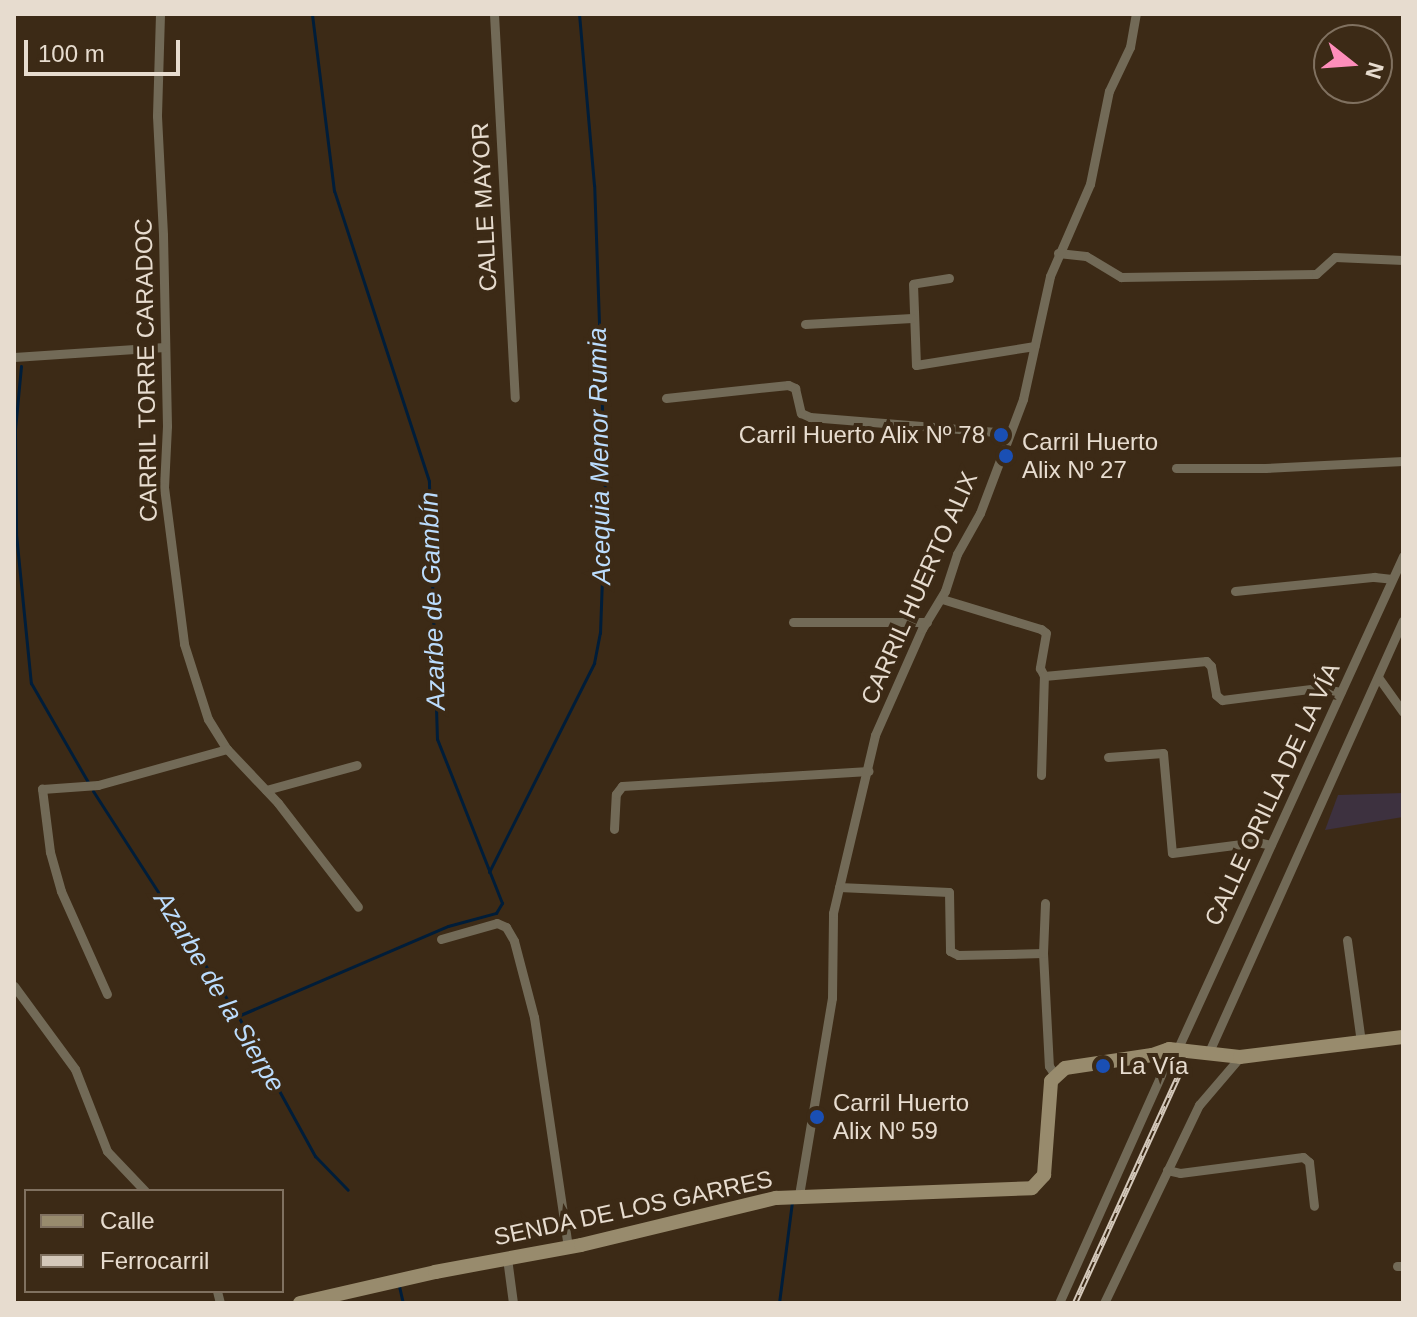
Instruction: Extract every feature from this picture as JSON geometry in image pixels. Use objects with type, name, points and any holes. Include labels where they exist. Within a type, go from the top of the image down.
[{"type":"street","name":"CARRIL TORRE CARADOC","points":[[160,14],[157,116],[165,347],[164,487],[184,644],[208,719],[227,749],[266,790],[358,907]]},
{"type":"street","name":"CALLE MAYOR","points":[[494,14],[515,397]]},
{"type":"street","name":"CARRIL HUERTO ALIX","points":[[799,1195],[832,998],[833,922],[879,726],[927,622],[942,599],[957,554],[980,513],[1023,399],[1058,253],[1090,184],[1109,91],[1128,52],[1136,14]]},
{"type":"street","points":[[1058,253],[1086,256],[1121,277],[1316,274],[1335,257],[1403,260]]},
{"type":"street","points":[[949,278],[913,284],[916,365],[1034,346]]},
{"type":"street","points":[[805,324],[912,318]]},
{"type":"street","points":[[14,357],[165,347]]},
{"type":"street","points":[[666,398],[788,385],[795,388],[801,413],[810,417],[1008,433]]},
{"type":"street","points":[[1176,468],[1265,468],[1403,461]]},
{"type":"street","name":"CALLE ORILLA DE LA VÍA","points":[[1059,1303],[1403,556]]},
{"type":"street","points":[[1235,591],[1374,577],[1392,579]]},
{"type":"street","points":[[942,599],[1046,633],[1040,668],[1044,676],[1041,775]]},
{"type":"street","name":"CALLE ORILLA DE LA VÍA","points":[[1208,1054],[1403,621]]},
{"type":"street","points":[[793,622],[927,622]]},
{"type":"street","points":[[1044,676],[1060,677],[1206,661],[1211,666],[1216,695],[1222,700],[1319,688],[1341,692]]},
{"type":"street","points":[[1378,677],[1403,712]]},
{"type":"street","points":[[107,994],[61,891],[50,852],[42,789],[98,785],[227,749]]},
{"type":"street","points":[[1108,757],[1163,753],[1172,853],[1257,842],[1271,845]]},
{"type":"street","points":[[266,790],[357,765]]},
{"type":"street","points":[[614,829],[616,794],[622,786],[869,771]]},
{"type":"street","points":[[839,887],[949,892],[950,951],[958,955],[1043,953]]},
{"type":"street","points":[[1045,903],[1043,953],[1049,1066],[1055,1075],[1065,1068],[1143,1057],[1175,1048],[1240,1057],[1403,1037]]},
{"type":"street","points":[[441,939],[497,923],[506,927],[514,941],[534,1017],[568,1247]]},
{"type":"street","points":[[1347,940],[1361,1042]]},
{"type":"street","points":[[14,986],[75,1069],[107,1151],[143,1189]]},
{"type":"street","points":[[1105,1303],[1199,1105],[1240,1057]]},
{"type":"street","name":"SENDA DE LOS GARRES","points":[[300,1303],[568,1247],[728,1207],[799,1195],[1024,1189],[1037,1186],[1044,1175],[1048,1098],[1055,1075]]},
{"type":"street","points":[[1167,1170],[1180,1173],[1303,1157],[1309,1162],[1314,1206]]},
{"type":"street","points":[[507,1258],[513,1303]]},
{"type":"shaded area","points":[[1403,793],[1403,817],[1325,830],[1338,795]]},
{"type":"waterway","name":"Azarbe de Gambín","points":[[238,1016],[448,926],[496,913],[502,903],[437,739],[429,481],[334,191],[312,14]]},
{"type":"waterway","name":"Acequia Menor Rumia","points":[[489,872],[594,663],[600,633],[605,495],[594,185],[579,14]]},
{"type":"waterway","name":"Azarbe de la Sierpe","points":[[21,366],[15,430],[16,534],[31,683],[88,782]]},
{"type":"waterway","name":"Azarbe de la Sierpe","points":[[93,791],[238,1016],[315,1156],[348,1190]]},
{"type":"waterway","points":[[779,1303],[792,1201]]},
{"type":"waterway","name":"Azarbe de la Sierpe","points":[[399,1286],[403,1303]]},
{"type":"railway","points":[[1075,1303],[1181,1070]]},
{"type":"place","name":"Carril Huerto Alix Nº 78","points":[[1001,435]]},
{"type":"place","name":"Carril Huerto Alix Nº 27","points":[[1006,456]]},
{"type":"place","name":"La Vía","points":[[1103,1066]]},
{"type":"place","name":"Carril Huerto Alix Nº 59","points":[[817,1117]]}]
